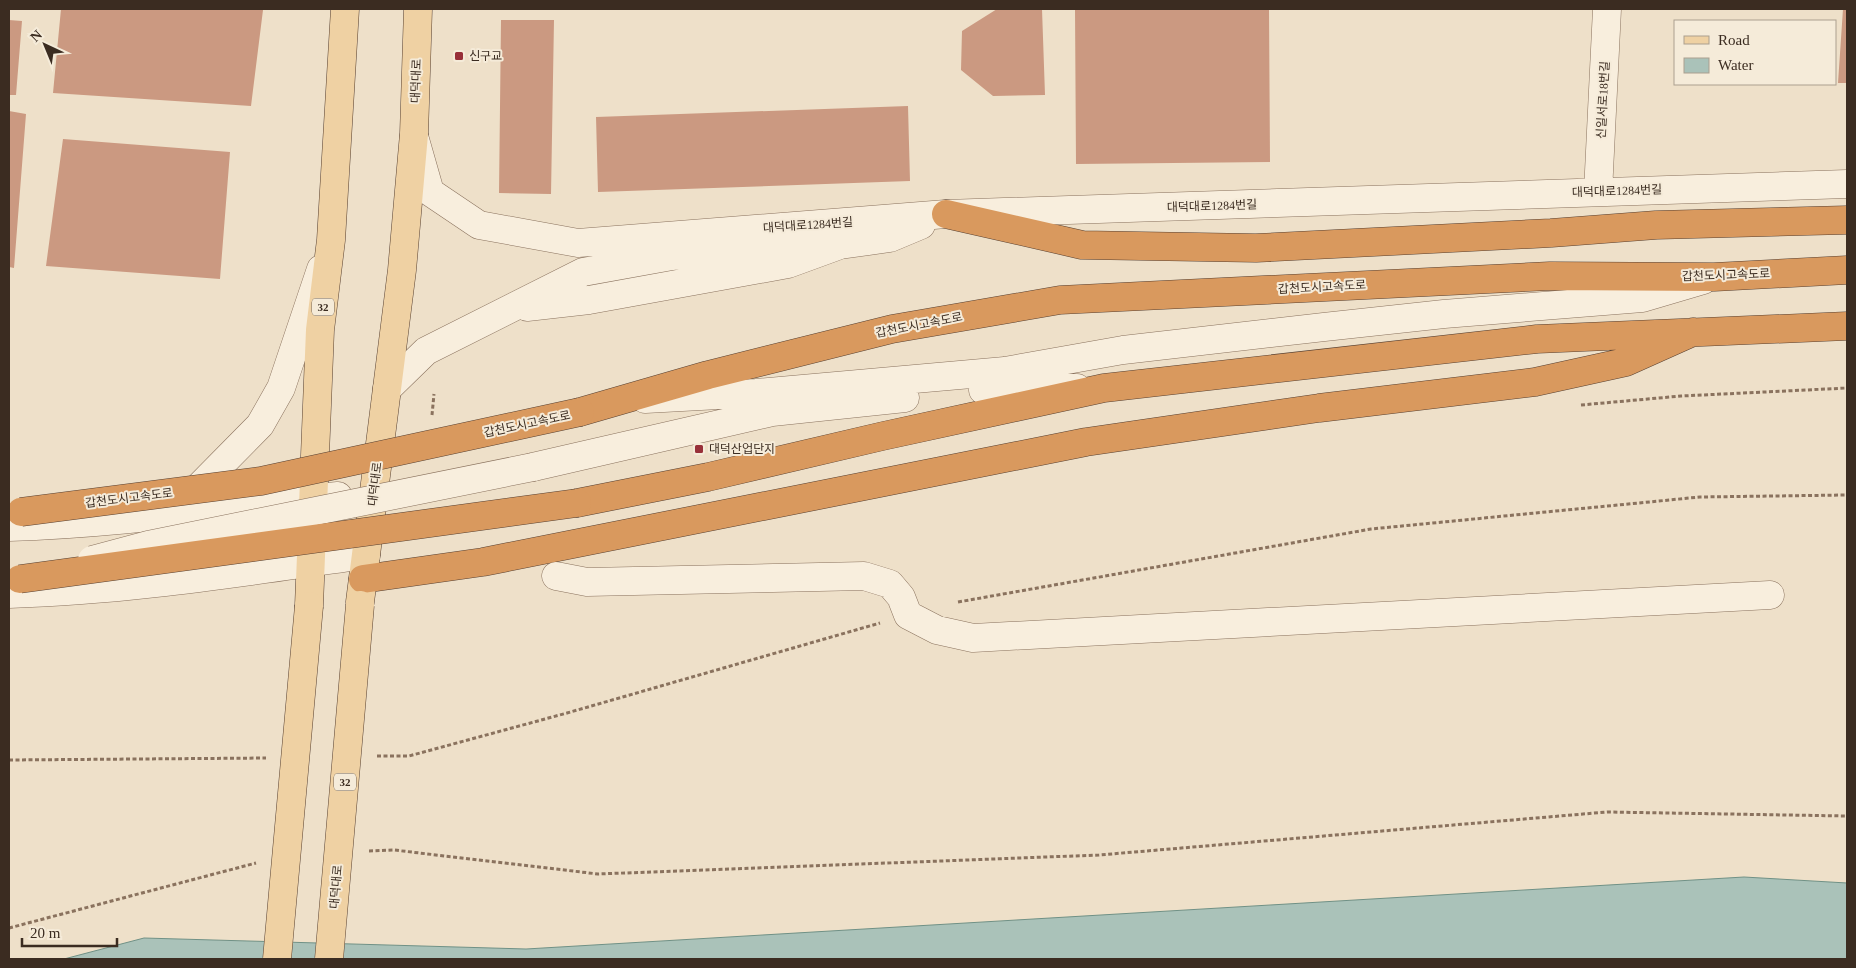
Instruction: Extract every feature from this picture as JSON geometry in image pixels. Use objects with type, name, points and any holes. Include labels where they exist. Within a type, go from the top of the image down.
[{"type":"highway","points":[[946,214],[1082,245],[1256,248],[1551,233],[1656,225],[1847,220]]},
{"type":"highway","name":"갑천도시고속도로","points":[[9,512],[261,481],[580,412],[708,375],[892,329],[1060,300],[1550,276],[1714,277],[1847,270]]},
{"type":"highway","points":[[13,584],[577,503],[708,477],[883,436],[1104,388],[1537,339],[1847,326]]},
{"type":"highway","points":[[363,579],[483,562],[1086,442],[1320,408],[1535,382],[1626,362],[1693,332]]},
{"type":"main road","name":"32","points":[[278,959],[309,606],[320,330],[331,240],[345,9]]},
{"type":"main road","name":"대덕대로","points":[[329,959],[363,579],[402,270],[414,134],[418,9]]},
{"type":"street","name":"신일서로18번길","points":[[1598,192],[1607,9]]},
{"type":"street","name":"대덕대로1284번길","points":[[414,134],[430,192],[479,226],[578,243],[946,214],[1847,184]]},
{"type":"street","points":[[387,389],[426,351],[583,272],[682,255],[782,245],[840,245],[890,238],[946,214]]},
{"type":"street","points":[[172,514],[260,424],[282,388],[331,240]]},
{"type":"street","points":[[623,400],[756,393],[1005,371],[1123,350],[1314,328],[1444,314],[1642,298],[1714,277]]},
{"type":"street","points":[[13,584],[148,545],[533,467],[772,412],[1007,388],[1104,388]]},
{"type":"street","points":[[9,527],[172,514],[374,493]]},
{"type":"street","points":[[13,584],[46,593],[194,578],[310,562],[363,579]]},
{"type":"street","points":[[556,576],[587,582],[864,576],[890,584],[901,597],[908,615],[937,630],[973,638],[1770,595]]},
{"type":"path","points":[[1574,406],[1681,396],[1847,388]]},
{"type":"path","points":[[364,852],[394,850],[598,874],[1099,855],[1607,812],[1847,816]]},
{"type":"path","points":[[9,928],[265,861]]},
{"type":"water","points":[[1744,877],[1847,883],[1847,959],[64,959],[144,938],[526,949]]},
{"type":"building","points":[[61,9],[263,10],[251,106],[53,93]]},
{"type":"building","points":[[997,9],[1042,9],[1045,95],[993,96],[961,70],[962,31]]},
{"type":"building","points":[[1075,9],[1269,9],[1270,162],[1076,164]]},
{"type":"building","points":[[1843,9],[1847,9],[1847,83],[1838,83]]},
{"type":"building","points":[[9,20],[22,21],[16,95],[9,95]]},
{"type":"building","points":[[501,20],[554,20],[551,194],[499,193]]},
{"type":"building","points":[[908,106],[910,181],[598,192],[596,117]]},
{"type":"building","points":[[9,111],[26,114],[14,268],[9,267]]},
{"type":"building","points":[[63,139],[230,152],[220,279],[46,266]]},
{"type":"place","name":"신구교","points":[[459,56]]},
{"type":"place","name":"대덕산업단지","points":[[699,449]]}]
